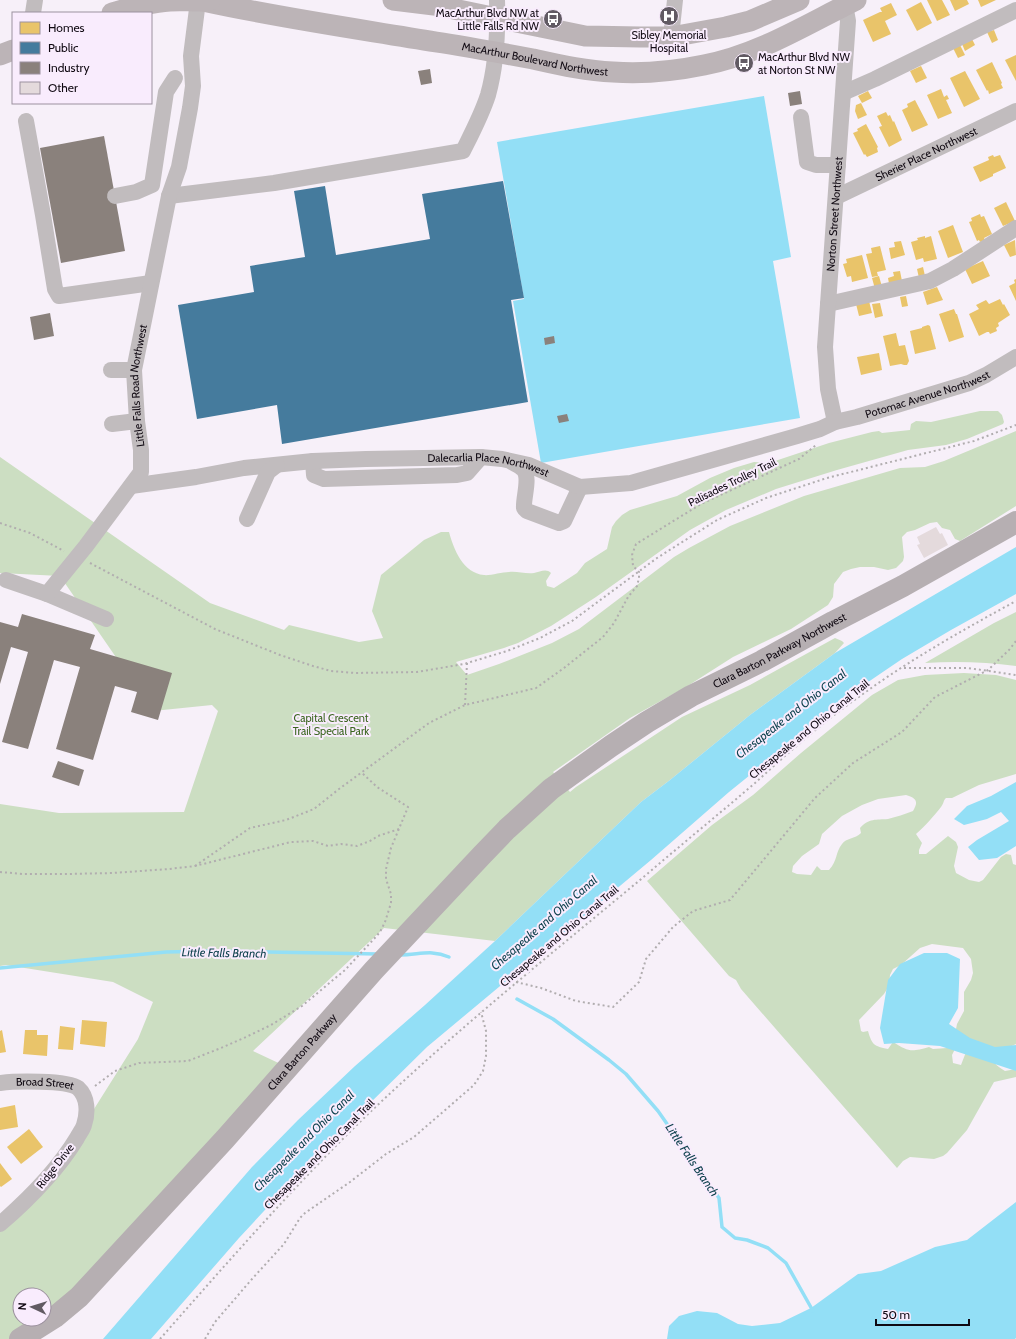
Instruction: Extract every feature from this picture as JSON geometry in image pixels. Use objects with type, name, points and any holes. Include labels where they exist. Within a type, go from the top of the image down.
[{"type":"highway","name":"Clara Barton Parkway Northwest","points":[[550,789],[641,726],[691,696],[762,661],[903,586],[1016,522]]},
{"type":"highway","name":"Clara Barton Parkway","points":[[20,1339],[55,1317],[80,1297],[225,1139],[374,970],[487,849],[550,789]]},
{"type":"highway","name":"Clara Barton Parkway","points":[[39,1339],[55,1317]]},
{"type":"main road","points":[[393,0],[434,5],[497,9],[585,36],[640,37],[672,37],[718,29],[750,21],[799,0]]},
{"type":"main road","name":"MacArthur Boulevard Northwest","points":[[115,12],[169,1],[197,1],[292,19],[495,52],[588,70],[614,72],[672,70],[706,65],[746,53],[768,44],[849,2]]},
{"type":"main road","points":[[0,55],[12,50]]},
{"type":"street","points":[[33,12],[35,0]]},
{"type":"street","points":[[672,37],[675,0]]},
{"type":"street","points":[[169,196],[179,167],[190,108],[193,86],[191,56],[197,1]]},
{"type":"street","name":"Norton Street Northwest","points":[[836,422],[829,395],[825,364],[825,347],[849,2]]},
{"type":"street","points":[[169,196],[274,183],[463,151],[479,120],[488,94],[495,52],[497,9]]},
{"type":"street","points":[[843,93],[873,73],[904,61],[1016,10]]},
{"type":"street","points":[[115,196],[136,192],[152,185],[166,92],[191,56]]},
{"type":"street","points":[[169,196],[164,167],[176,89],[175,78]]},
{"type":"street","name":"Sherier Place Northwest","points":[[836,197],[1016,111]]},
{"type":"street","points":[[801,117],[807,162],[816,165],[838,165]]},
{"type":"street","points":[[26,121],[44,215],[55,289],[59,296],[151,284]]},
{"type":"street","name":"Little Falls Road Northwest","points":[[47,594],[86,546],[141,472],[141,450],[137,421],[134,370],[169,196]]},
{"type":"street","points":[[828,304],[930,281],[953,269],[1016,228]]},
{"type":"street","name":"Potomac Avenue Northwest","points":[[836,422],[969,383],[1016,357]]},
{"type":"street","points":[[111,370],[134,370]]},
{"type":"street","points":[[112,424],[137,421]]},
{"type":"street","name":"Dalecarlia Place Northwest","points":[[131,486],[196,477],[244,468],[313,461],[481,457],[507,460],[529,465],[580,487],[631,483],[797,436],[836,422]]},
{"type":"street","points":[[507,460],[523,470],[526,474],[524,508],[527,511],[559,522],[564,521],[580,487]]},
{"type":"street","points":[[247,519],[268,472],[277,465]]},
{"type":"street","points":[[6,580],[47,594],[106,619]]},
{"type":"street","name":"Broad Street","points":[[0,1083],[14,1081],[59,1083],[75,1086],[85,1096]]},
{"type":"street","name":"Ridge Drive","points":[[0,1224],[45,1181],[71,1146],[84,1125],[87,1103],[85,1096]]},
{"type":"path","points":[[97,567],[215,629],[280,655],[313,666],[331,671],[355,673],[417,672],[467,663],[540,638],[572,621],[657,558],[717,520],[766,498],[827,478],[974,441],[1016,424]]},
{"type":"path","name":"Palisades Trolley Trail","points":[[639,572],[633,566],[632,555],[636,544],[701,504],[799,459],[816,445],[817,440]]},
{"type":"path","points":[[0,523],[30,534]]},
{"type":"path","points":[[195,866],[250,828],[286,820],[314,809],[361,772],[429,723],[465,705],[536,688],[603,637],[614,623],[628,597],[637,586],[639,572]]},
{"type":"path","name":"Chesapeake and Ohio Canal Trail","points":[[160,1339],[305,1177],[365,1117],[481,1012],[854,700],[956,635],[1016,601]]},
{"type":"path","points":[[516,982],[541,988],[576,1001],[612,1007],[639,982],[646,959],[673,927],[692,911],[730,900],[815,798],[853,763],[902,732],[935,698],[988,670],[1009,650],[1016,641]]},
{"type":"path","points":[[465,705],[467,663]]},
{"type":"path","points":[[902,668],[968,668],[1016,674]]},
{"type":"path","points":[[85,1096],[98,1082],[115,1071],[139,1063],[188,1061],[271,1025],[302,1006],[346,970],[380,932],[389,911],[391,894],[386,879],[386,869],[391,848],[408,808],[377,787],[361,772]]},
{"type":"path","points":[[0,872],[52,874],[113,873],[195,866],[292,842],[313,841],[328,846],[341,844],[357,846],[378,836],[400,829]]},
{"type":"path","points":[[205,1339],[220,1317],[284,1244],[300,1218],[305,1213],[350,1182],[386,1154],[414,1137],[474,1085],[483,1071],[486,1056],[486,1031],[481,1012]]},
{"type":"green space","name":"Capital Crescent Trail Special Park","points":[[980,411],[998,411],[1002,415],[1004,422],[1003,424],[967,439],[946,445],[908,450],[837,470],[776,489],[726,510],[690,530],[596,597],[551,626],[518,643],[456,662],[467,675],[552,643],[579,629],[674,557],[730,526],[804,496],[900,468],[925,467],[944,461],[1016,431],[1016,506],[960,541],[955,539],[950,530],[942,528],[937,522],[930,523],[907,532],[902,537],[903,561],[896,568],[888,570],[874,567],[860,567],[843,572],[834,584],[833,597],[828,605],[791,629],[733,657],[686,687],[630,718],[553,772],[570,792],[682,717],[750,685],[835,638],[844,643],[835,653],[750,715],[641,802],[495,941],[384,928],[253,1051],[287,1067],[79,1297],[52,1316],[52,1287],[12,1287],[12,1327],[37,1327],[20,1339],[0,1339],[0,1220],[84,1125],[138,1039],[153,1002],[113,982],[6,965],[0,966],[0,804],[59,813],[184,812],[218,711],[212,705],[153,711],[60,576],[0,573],[0,457],[210,603],[284,630],[289,625],[359,642],[383,638],[372,611],[381,575],[424,540],[441,532],[449,532],[460,560],[470,570],[486,575],[506,572],[534,573],[547,571],[551,573],[546,581],[547,586],[554,588],[577,573],[585,563],[607,549],[612,527],[622,515],[630,510],[677,496],[710,478],[734,468],[754,462],[767,463],[775,461],[829,443],[872,432],[879,431],[882,433],[910,430],[911,424],[916,421],[931,422]]},
{"type":"green space","points":[[1016,612],[1016,666],[971,662],[925,663],[994,623]]},
{"type":"green space","points":[[964,673],[996,675],[1016,680],[1016,774],[979,785],[952,798],[946,798],[942,806],[916,834],[922,843],[919,854],[926,854],[948,836],[956,842],[958,847],[954,866],[956,873],[969,880],[979,882],[983,880],[1001,857],[1006,854],[1011,855],[1013,864],[1016,865],[1016,1044],[993,1055],[993,1061],[1005,1071],[1016,1069],[1016,1077],[994,1082],[967,1130],[947,1153],[934,1159],[910,1157],[903,1161],[897,1168],[741,989],[736,980],[729,976],[647,881],[712,825],[753,795],[801,753],[872,695],[898,680],[925,675]],"holes":[[[906,795],[916,800],[916,805],[913,811],[888,819],[873,820],[863,825],[860,828],[861,833],[842,844],[838,850],[834,863],[829,870],[821,870],[817,866],[811,875],[792,872],[793,866],[802,856],[819,844],[822,834],[842,816],[862,805],[878,799]],[[932,944],[963,948],[971,959],[973,973],[964,992],[964,1011],[957,1024],[954,1039],[947,1048],[933,1049],[929,1047],[918,1050],[910,1050],[893,1042],[888,1049],[877,1046],[872,1042],[868,1031],[861,1031],[859,1020],[884,994],[889,986],[890,975],[893,969],[901,965],[920,948]],[[958,1043],[966,1052],[961,1065],[953,1063],[952,1055]]]},
{"type":"water","points":[[764,96],[791,257],[773,261],[800,418],[541,463],[513,301],[524,299],[497,142]]},
{"type":"water","name":"Chesapeake and Ohio Canal","points":[[1016,547],[1016,594],[902,659],[849,695],[729,792],[651,860],[427,1047],[301,1171],[239,1238],[151,1339],[103,1339],[252,1167],[298,1120],[355,1066],[495,941],[641,802],[750,715],[835,653]]},
{"type":"water","points":[[1016,782],[1016,846],[997,858],[979,860],[968,847],[1009,821],[1001,812],[987,819],[964,825],[954,819],[967,806],[991,796]]},
{"type":"water","points":[[924,953],[947,953],[960,959],[958,1008],[949,1024],[970,1038],[995,1047],[1016,1045],[1016,1071],[940,1046],[899,1043],[884,1044],[880,1028],[888,980],[900,964]]},
{"type":"water","points":[[1016,1202],[1015,1339],[667,1339],[669,1326],[679,1316],[697,1311],[717,1313],[738,1324],[752,1326],[780,1323],[811,1308],[858,1274],[881,1271],[935,1247],[967,1240]]},
{"type":"building: Homes","points":[[927,0],[942,0],[950,15],[937,21]]},
{"type":"building: Homes","points":[[950,0],[967,0],[969,4],[955,11]]},
{"type":"building: Homes","points":[[978,0],[996,0],[981,7]]},
{"type":"building: Homes","points":[[921,2],[932,23],[917,31],[906,10]]},
{"type":"building: Homes","points":[[891,3],[897,15],[885,21],[891,34],[873,42],[863,20],[882,12],[880,8]]},
{"type":"building: Homes","points":[[994,30],[998,40],[992,43],[987,32]]},
{"type":"building: Homes","points":[[972,39],[975,45],[965,51],[962,44]]},
{"type":"building: Homes","points":[[960,45],[965,55],[958,58],[953,48]]},
{"type":"building: Homes","points":[[1016,55],[1016,81],[1005,60]]},
{"type":"building: Homes","points":[[992,62],[1003,88],[989,94],[976,70]]},
{"type":"building: Homes","points":[[921,66],[927,78],[916,83],[910,71]]},
{"type":"building: Homes","points":[[965,71],[980,99],[964,107],[950,78]]},
{"type":"building: Homes","points":[[941,89],[944,97],[947,95],[949,99],[946,100],[952,113],[938,119],[927,95]]},
{"type":"building: Homes","points":[[868,91],[872,98],[862,103],[858,96]]},
{"type":"building: Homes","points":[[915,100],[928,125],[912,132],[902,110],[908,107],[907,104]]},
{"type":"building: Homes","points":[[861,103],[867,115],[858,119],[855,111],[856,105]]},
{"type":"building: Homes","points":[[886,112],[888,116],[890,115],[893,122],[894,121],[902,140],[889,147],[879,127],[882,126],[877,116]]},
{"type":"building: Homes","points":[[866,124],[878,147],[878,152],[867,157],[865,154],[864,155],[853,133],[858,131],[857,129]]},
{"type":"building: Homes","points":[[993,155],[994,157],[1000,155],[1006,168],[980,182],[973,167],[989,160],[988,157]]},
{"type":"building: Homes","points":[[1006,202],[1015,221],[1003,226],[994,208]]},
{"type":"building: Homes","points":[[980,214],[981,217],[984,216],[992,234],[980,242],[979,240],[977,241],[969,222],[972,221],[971,218]]},
{"type":"building: Homes","points":[[953,225],[963,252],[948,258],[938,231]]},
{"type":"building: Homes","points":[[925,236],[925,238],[931,236],[937,259],[924,262],[923,258],[916,260],[911,242],[918,240],[917,238]]},
{"type":"building: Homes","points":[[1015,240],[1016,255],[1010,257],[1004,245]]},
{"type":"building: Homes","points":[[901,241],[905,255],[891,259],[889,248],[895,247],[894,242]]},
{"type":"building: Homes","points":[[880,246],[886,270],[877,272],[878,276],[872,277],[866,254],[872,253],[871,248]]},
{"type":"building: Homes","points":[[862,255],[868,278],[852,282],[851,276],[847,277],[843,264],[847,263],[846,259]]},
{"type":"building: Homes","points":[[983,261],[990,276],[972,284],[965,269]]},
{"type":"building: Homes","points":[[923,267],[925,276],[919,278],[917,269]]},
{"type":"building: Homes","points":[[900,271],[902,281],[890,289],[888,278],[894,276],[893,272]]},
{"type":"building: Homes","points":[[879,276],[882,287],[875,289],[872,278]]},
{"type":"building: Homes","points":[[1016,279],[1016,301],[1009,286],[1015,283],[1014,280]]},
{"type":"building: Homes","points":[[937,287],[943,300],[927,305],[923,292]]},
{"type":"building: Homes","points":[[906,296],[908,306],[902,307],[900,297]]},
{"type":"building: Homes","points":[[1000,299],[1010,315],[998,323],[999,326],[996,328],[997,331],[990,334],[987,332],[979,336],[969,314],[979,309],[976,305],[986,300],[989,304]]},
{"type":"building: Homes","points":[[869,301],[872,313],[859,316],[856,304]]},
{"type":"building: Homes","points":[[880,303],[883,316],[875,318],[872,304]]},
{"type":"building: Homes","points":[[954,309],[964,337],[949,342],[939,314]]},
{"type":"building: Homes","points":[[928,325],[930,326],[936,349],[915,354],[910,331]]},
{"type":"building: Homes","points":[[896,333],[899,346],[905,345],[909,361],[907,365],[901,364],[890,366],[883,336]]},
{"type":"building: Homes","points":[[879,353],[882,370],[861,375],[857,357]]},
{"type":"building: Homes","points":[[82,1020],[107,1022],[105,1047],[80,1044]]},
{"type":"building: Homes","points":[[60,1026],[75,1028],[73,1050],[58,1049]]},
{"type":"building: Homes","points":[[2,1030],[6,1052],[0,1053],[0,1031]]},
{"type":"building: Homes","points":[[25,1030],[37,1030],[37,1035],[48,1035],[47,1056],[23,1054]]},
{"type":"building: Homes","points":[[15,1105],[18,1127],[0,1130],[0,1108]]},
{"type":"building: Homes","points":[[29,1129],[43,1147],[21,1164],[7,1147]]},
{"type":"building: Homes","points":[[0,1163],[12,1179],[1,1187],[0,1186]]},
{"type":"building: Public","points":[[503,181],[524,298],[511,300],[528,402],[282,444],[277,405],[197,419],[178,305],[254,292],[250,266],[305,257],[294,191],[325,186],[336,255],[430,239],[422,194]]},
{"type":"building: Industry","points":[[430,69],[432,83],[421,85],[418,71]]},
{"type":"building: Industry","points":[[800,91],[802,104],[790,106],[788,93]]},
{"type":"building: Industry","points":[[104,136],[125,251],[61,263],[40,148]]},
{"type":"building: Industry","points":[[50,313],[54,336],[34,340],[30,317]]},
{"type":"building: Industry","points":[[554,336],[555,343],[545,345],[544,338]]},
{"type":"building: Industry","points":[[567,414],[569,421],[559,423],[557,416]]},
{"type":"building: Industry","points":[[22,614],[95,635],[90,649],[172,673],[158,720],[131,712],[137,692],[115,686],[93,760],[56,749],[80,667],[54,660],[28,749],[2,742],[28,652],[11,647],[0,684],[0,622],[18,627]]},
{"type":"building: Industry","points":[[58,761],[84,770],[79,786],[52,777]]},
{"type":"building: Other","points":[[936,527],[940,534],[942,533],[948,545],[924,558],[917,545],[920,544],[917,537]]},
{"type":"waterway","name":"Little Falls Branch","points":[[0,968],[166,952],[211,951],[378,954]]},
{"type":"waterway","name":"Little Falls Branch","points":[[400,955],[436,953],[449,957]]},
{"type":"waterway","name":"Little Falls Branch","points":[[517,999],[553,1019],[626,1074],[658,1111],[719,1198],[722,1227],[735,1238],[747,1240],[768,1248],[786,1263],[813,1311]]},
{"type":"place","name":"Sibley Memorial Hospital","points":[[669,16]]},
{"type":"place","name":"MacArthur Blvd NW at Little Falls Rd NW","points":[[553,19]]},
{"type":"place","name":"MacArthur Blvd NW at Norton St NW","points":[[744,63]]}]
